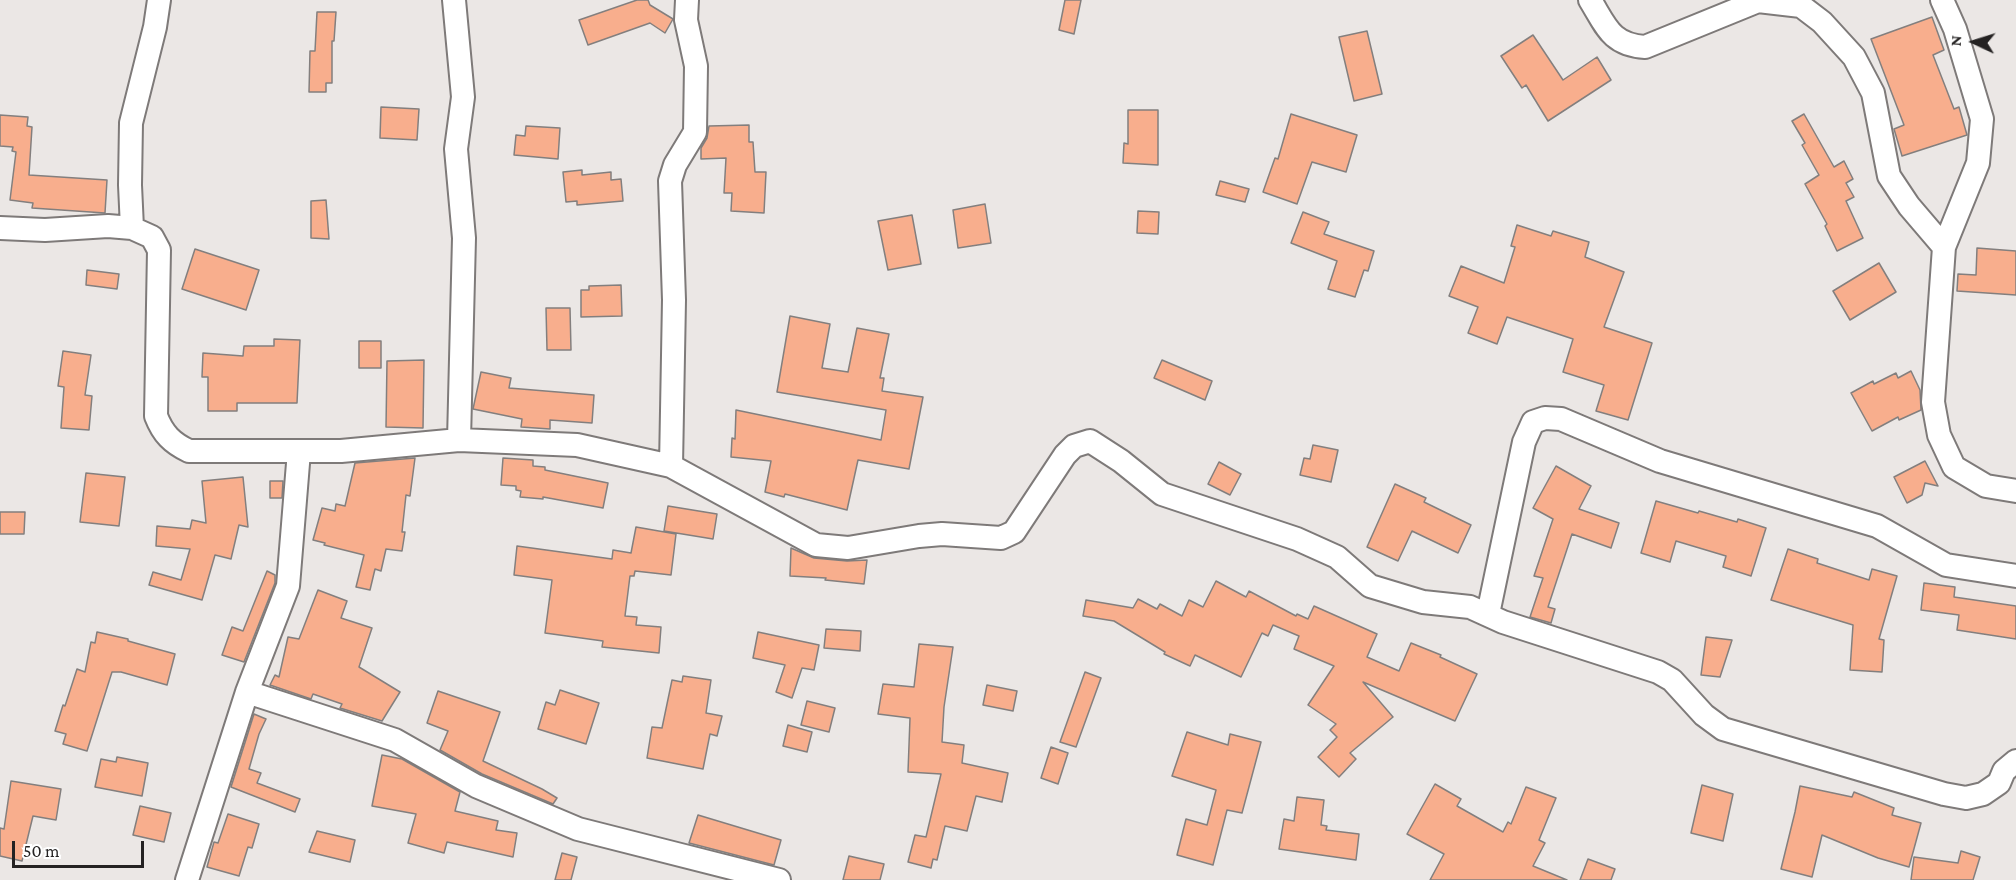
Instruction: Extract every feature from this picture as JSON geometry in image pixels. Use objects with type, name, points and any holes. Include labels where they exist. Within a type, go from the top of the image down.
[{"type":"street","points":[[132,228],[131,123],[155,27],[159,0]]},
{"type":"street","points":[[454,0],[463,96],[456,149],[464,238],[459,440]]},
{"type":"street","points":[[671,466],[674,300],[670,181],[675,165],[695,132],[697,109],[696,66],[686,20],[687,0]]},
{"type":"street","points":[[1590,0],[1612,34],[1629,46],[1645,47],[1758,1],[1801,6],[1822,22],[1854,57],[1873,93],[1889,176],[1909,206],[1944,247]]},
{"type":"street","points":[[1942,0],[1955,29],[1982,119],[1978,163],[1944,247],[1933,402],[1939,435],[1954,467],[1986,486],[2016,491]]},
{"type":"street","points":[[0,228],[45,230],[108,226],[132,228],[152,237],[159,250],[156,416],[161,429],[173,444],[189,451],[341,451],[459,440],[578,445],[671,466],[816,545],[848,548],[930,535],[985,538],[1009,536],[1014,532],[1065,455],[1074,446],[1090,441],[1121,461],[1162,494],[1297,539],[1337,557],[1370,586],[1423,602],[1470,607],[1503,622],[1658,672],[1672,680],[1704,715],[1723,729],[1944,794],[1966,798],[1983,794],[1999,783],[2004,771],[2016,762]]},
{"type":"street","points":[[1488,614],[1524,442],[1533,422],[1545,418],[1561,419],[1660,461],[1877,526],[1946,564],[2016,576]]},
{"type":"street","points":[[187,880],[247,692],[288,586],[299,451]]},
{"type":"street","points":[[247,692],[395,740],[476,786],[578,829],[779,880]]},
{"type":"building","points":[[637,0],[648,0],[650,5],[673,19],[665,33],[650,23],[588,45],[579,20]]},
{"type":"building","points":[[1065,0],[1081,0],[1074,34],[1059,30]]},
{"type":"building","points":[[317,12],[336,12],[334,41],[332,41],[332,83],[326,83],[326,92],[309,92],[310,51],[315,51]]},
{"type":"building","points":[[1932,17],[1944,50],[1933,55],[1954,109],[1959,107],[1967,135],[1902,156],[1894,129],[1904,125],[1871,39]]},
{"type":"building","points":[[1367,31],[1382,94],[1354,101],[1339,37]]},
{"type":"building","points":[[1533,35],[1563,80],[1597,57],[1611,80],[1548,121],[1526,85],[1522,88],[1501,56]]},
{"type":"building","points":[[381,107],[419,109],[417,140],[380,138]]},
{"type":"building","points":[[1128,110],[1158,110],[1158,165],[1123,163],[1124,143],[1128,144]]},
{"type":"building","points":[[1291,114],[1357,135],[1346,172],[1312,162],[1297,204],[1263,192],[1275,158],[1278,159]]},
{"type":"building","points":[[1804,114],[1834,167],[1844,161],[1853,179],[1846,183],[1854,197],[1846,201],[1863,238],[1837,251],[1825,226],[1827,224],[1805,184],[1819,175],[1792,121]]},
{"type":"building","points":[[0,115],[28,117],[27,126],[32,127],[29,175],[107,180],[105,213],[32,208],[33,203],[10,200],[16,152],[12,151],[13,147],[0,146]]},
{"type":"building","points":[[749,125],[749,142],[753,142],[755,172],[766,172],[764,213],[731,211],[732,193],[724,193],[726,158],[701,159],[701,148],[707,138],[709,126]]},
{"type":"building","points":[[526,126],[560,128],[558,159],[514,155],[516,135],[525,136]]},
{"type":"building","points":[[582,170],[582,175],[611,172],[611,180],[621,179],[623,201],[577,205],[577,201],[566,202],[563,172]]},
{"type":"building","points":[[1220,181],[1249,189],[1245,202],[1216,195]]},
{"type":"building","points":[[326,200],[329,239],[311,238],[311,201]]},
{"type":"building","points":[[985,204],[991,243],[958,248],[953,210]]},
{"type":"building","points":[[1138,211],[1159,212],[1158,234],[1137,233]]},
{"type":"building","points":[[1303,212],[1329,222],[1324,234],[1374,251],[1368,271],[1364,270],[1355,297],[1328,289],[1337,261],[1291,243]]},
{"type":"building","points":[[912,215],[921,264],[888,270],[878,221]]},
{"type":"building","points":[[1517,225],[1551,236],[1553,231],[1589,242],[1585,257],[1624,272],[1604,327],[1652,343],[1628,420],[1596,411],[1604,385],[1563,372],[1573,339],[1507,317],[1497,344],[1468,333],[1478,307],[1449,296],[1461,266],[1504,283],[1515,247],[1511,246]]},
{"type":"building","points":[[1977,248],[2016,251],[2016,295],[1957,291],[1958,274],[1976,275]]},
{"type":"building","points":[[195,249],[259,270],[246,310],[182,289]]},
{"type":"building","points":[[1879,263],[1896,292],[1850,320],[1833,291]]},
{"type":"building","points":[[87,270],[119,274],[117,289],[86,285]]},
{"type":"building","points":[[621,285],[622,316],[581,317],[581,290],[589,290],[589,286]]},
{"type":"building","points":[[546,308],[570,308],[571,350],[547,350]]},
{"type":"building","points":[[790,316],[830,324],[822,368],[848,372],[857,328],[889,334],[880,378],[884,378],[882,391],[923,397],[909,469],[858,460],[847,510],[785,494],[784,497],[765,492],[771,461],[731,457],[732,438],[735,439],[736,410],[881,440],[886,410],[777,392]]},
{"type":"building","points":[[274,339],[300,340],[297,403],[237,403],[237,411],[208,411],[208,377],[202,377],[203,353],[243,356],[244,346],[274,346]]},
{"type":"building","points":[[359,341],[381,341],[381,368],[359,368]]},
{"type":"building","points":[[63,351],[91,355],[85,395],[92,396],[89,430],[61,428],[64,387],[58,386]]},
{"type":"building","points":[[424,360],[423,428],[386,427],[387,361]]},
{"type":"building","points":[[1162,360],[1212,381],[1205,400],[1154,378]]},
{"type":"building","points":[[1911,371],[1920,390],[1921,410],[1899,420],[1898,417],[1872,431],[1851,393],[1873,381],[1874,384],[1896,373],[1898,378]]},
{"type":"building","points":[[481,372],[511,378],[509,388],[594,395],[592,423],[550,420],[550,429],[521,427],[522,419],[473,409]]},
{"type":"building","points":[[1313,445],[1338,450],[1331,482],[1300,475],[1304,458],[1310,459]]},
{"type":"building","points":[[415,458],[410,496],[406,495],[402,551],[386,549],[381,571],[375,569],[370,590],[356,587],[364,555],[313,540],[322,508],[335,511],[336,504],[345,506],[355,463]]},
{"type":"building","points":[[503,458],[533,460],[533,466],[545,467],[545,470],[608,483],[603,508],[543,497],[543,499],[520,497],[521,491],[516,490],[516,486],[501,485]]},
{"type":"building","points":[[1925,461],[1938,486],[1925,483],[1922,495],[1907,503],[1894,477]]},
{"type":"building","points":[[1219,462],[1241,474],[1230,495],[1208,484]]},
{"type":"building","points":[[1556,466],[1591,486],[1579,509],[1619,523],[1611,548],[1572,534],[1548,607],[1555,609],[1551,623],[1530,617],[1543,578],[1534,576],[1553,519],[1533,508]]},
{"type":"building","points":[[86,473],[125,477],[119,526],[80,522]]},
{"type":"building","points":[[243,477],[248,527],[239,525],[231,559],[215,555],[202,600],[149,585],[153,572],[181,580],[190,549],[156,546],[157,526],[190,529],[192,520],[206,523],[202,481]]},
{"type":"building","points":[[270,481],[283,481],[282,498],[270,498]]},
{"type":"building","points":[[1395,484],[1426,498],[1424,502],[1471,525],[1458,553],[1412,531],[1398,561],[1367,547]]},
{"type":"building","points":[[1656,501],[1737,522],[1738,519],[1766,528],[1751,576],[1723,567],[1726,556],[1676,541],[1670,562],[1641,553]]},
{"type":"building","points":[[668,506],[717,514],[713,539],[664,531]]},
{"type":"building","points":[[0,512],[25,512],[24,534],[0,534]]},
{"type":"building","points":[[636,527],[676,534],[671,575],[635,571],[634,576],[630,576],[625,616],[637,617],[636,625],[661,627],[659,653],[602,647],[603,641],[545,633],[552,580],[514,575],[517,546],[612,559],[613,550],[631,553]]},
{"type":"building","points":[[791,548],[814,558],[867,560],[864,584],[825,580],[826,578],[790,576]]},
{"type":"building","points":[[1788,549],[1818,559],[1817,563],[1869,580],[1872,569],[1897,576],[1879,639],[1884,640],[1882,672],[1850,670],[1853,625],[1771,600]]},
{"type":"building","points":[[267,571],[275,575],[275,583],[244,662],[222,655],[232,627],[243,631]]},
{"type":"building","points":[[1216,581],[1246,597],[1249,591],[1296,616],[1297,614],[1308,619],[1314,606],[1377,634],[1367,657],[1399,671],[1411,643],[1441,655],[1440,657],[1477,674],[1455,721],[1363,682],[1393,717],[1350,753],[1356,759],[1339,777],[1318,757],[1337,737],[1330,730],[1336,724],[1308,705],[1334,666],[1294,649],[1299,636],[1273,625],[1268,636],[1262,633],[1241,677],[1195,655],[1190,666],[1164,654],[1165,652],[1114,621],[1083,616],[1086,600],[1133,608],[1138,599],[1157,609],[1160,604],[1182,616],[1189,600],[1203,607]]},
{"type":"building","points":[[1924,583],[1955,587],[1954,597],[2016,606],[2016,639],[1957,630],[1959,615],[1921,610]]},
{"type":"building","points":[[318,590],[347,601],[341,618],[372,628],[359,667],[400,692],[382,721],[340,708],[342,704],[313,694],[311,699],[270,685],[275,675],[279,677],[288,637],[299,639]]},
{"type":"building","points":[[826,629],[861,631],[860,651],[824,648]]},
{"type":"building","points":[[97,632],[175,654],[167,685],[121,672],[112,672],[87,751],[63,744],[66,734],[55,731],[77,669],[85,672],[91,642],[95,643]]},
{"type":"building","points":[[758,632],[819,645],[814,670],[802,668],[792,698],[776,692],[785,665],[753,658]]},
{"type":"building","points":[[1706,637],[1732,640],[1720,677],[1701,675]]},
{"type":"building","points":[[919,644],[953,647],[944,707],[942,742],[964,745],[962,763],[1008,773],[1002,802],[976,796],[967,831],[945,826],[937,860],[933,859],[931,868],[908,862],[915,835],[926,837],[941,774],[908,772],[910,718],[878,714],[883,684],[914,687]]},
{"type":"building","points":[[1085,672],[1101,678],[1076,747],[1060,742]]},
{"type":"building","points":[[683,676],[711,680],[706,713],[722,716],[717,736],[710,734],[703,769],[647,758],[652,727],[662,728],[672,680],[682,682]]},
{"type":"building","points":[[987,685],[1017,691],[1013,711],[983,705]]},
{"type":"building","points":[[560,690],[599,703],[586,744],[538,729],[546,702],[555,705]]},
{"type":"building","points":[[438,691],[500,712],[483,761],[557,798],[553,804],[482,774],[440,750],[448,731],[427,723]]},
{"type":"building","points":[[807,701],[835,708],[829,732],[801,725]]},
{"type":"building","points":[[254,714],[266,719],[249,769],[261,773],[257,783],[300,799],[295,812],[231,787]]},
{"type":"building","points":[[788,725],[812,732],[807,752],[783,746]]},
{"type":"building","points":[[1187,732],[1228,745],[1230,734],[1261,742],[1242,813],[1227,810],[1213,865],[1177,855],[1186,819],[1207,825],[1216,790],[1172,776]]},
{"type":"building","points":[[1051,747],[1068,753],[1058,784],[1041,778]]},
{"type":"building","points":[[382,755],[402,759],[460,792],[455,811],[498,821],[496,830],[517,833],[513,857],[447,842],[444,853],[408,843],[416,814],[372,806]]},
{"type":"building","points":[[117,757],[148,763],[142,796],[95,787],[101,759],[116,762]]},
{"type":"building","points":[[11,781],[61,789],[56,820],[33,816],[22,861],[0,856],[0,828],[4,829]]},
{"type":"building","points":[[1435,784],[1461,799],[1457,806],[1503,832],[1508,822],[1511,824],[1526,787],[1556,798],[1539,840],[1545,843],[1533,866],[1567,880],[1430,880],[1444,854],[1407,834]]},
{"type":"building","points":[[1702,785],[1733,794],[1723,841],[1691,833]]},
{"type":"building","points":[[1800,786],[1852,797],[1854,792],[1894,808],[1892,815],[1921,823],[1909,867],[1878,858],[1822,835],[1812,877],[1781,869]]},
{"type":"building","points":[[1297,797],[1324,800],[1321,825],[1327,826],[1326,830],[1359,834],[1356,860],[1279,849],[1284,819],[1294,821]]},
{"type":"building","points":[[140,806],[171,813],[164,842],[133,835]]},
{"type":"building","points":[[228,814],[259,824],[252,848],[248,847],[239,876],[207,867],[214,842],[218,843]]},
{"type":"building","points":[[698,815],[781,840],[774,865],[689,843]]},
{"type":"building","points":[[317,831],[355,840],[350,862],[309,852]]},
{"type":"building","points":[[1961,851],[1980,857],[1973,880],[1911,880],[1914,857],[1958,863]]},
{"type":"building","points":[[562,853],[577,857],[571,880],[555,880]]},
{"type":"building","points":[[849,856],[884,864],[880,880],[843,880]]},
{"type":"building","points":[[1588,859],[1615,869],[1611,880],[1580,880]]}]
